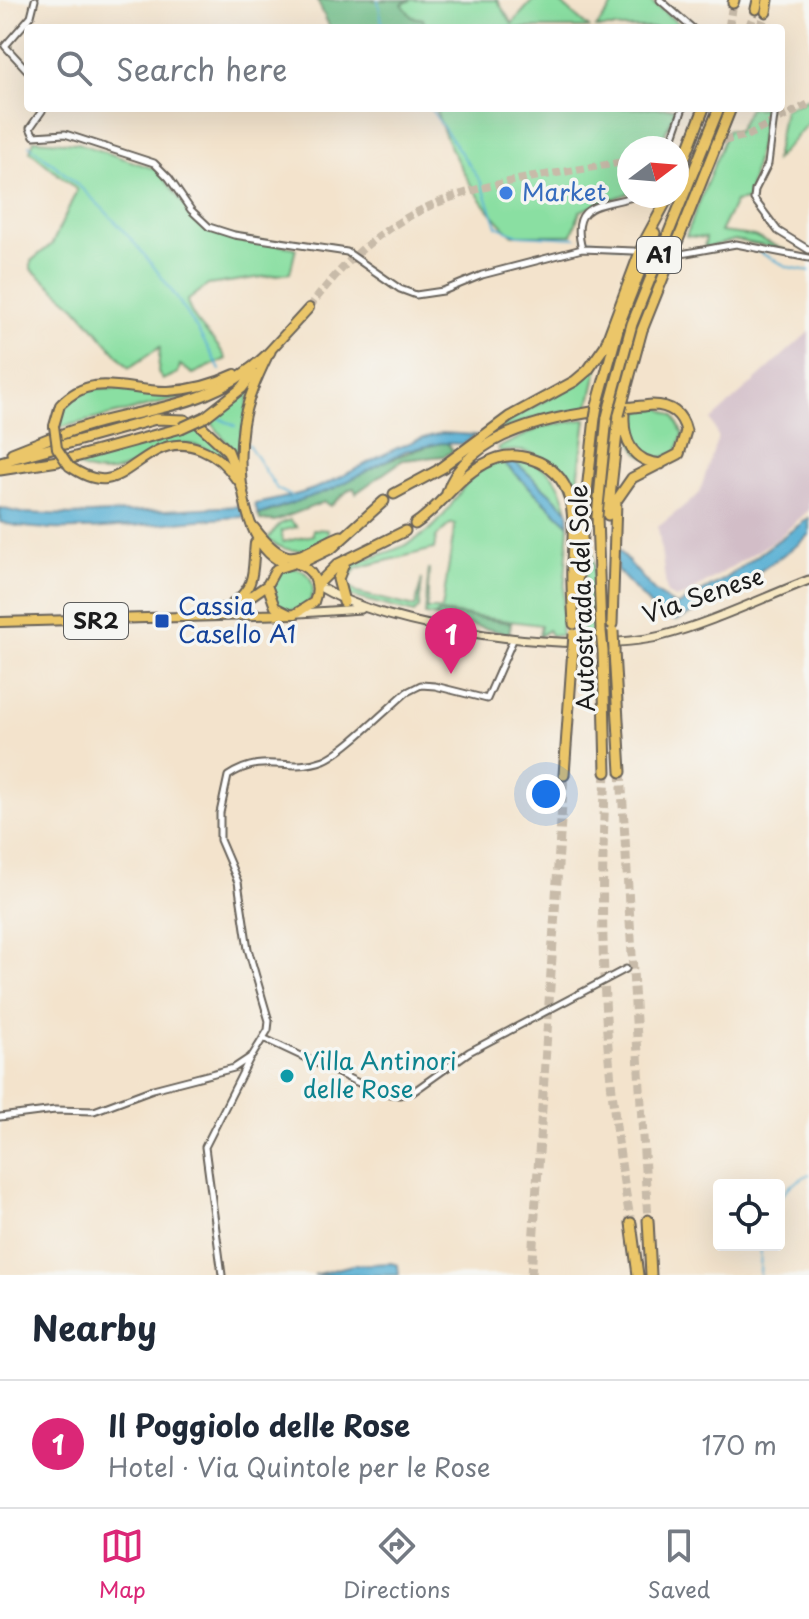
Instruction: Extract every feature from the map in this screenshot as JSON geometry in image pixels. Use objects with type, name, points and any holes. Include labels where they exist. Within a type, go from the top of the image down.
[{"type":"highway","points":[[760,7],[768,0]]},
{"type":"highway","points":[[689,147],[702,112]]},
{"type":"highway","name":"Autostrada del Sole","points":[[606,772],[597,517],[607,417],[632,324],[717,112]]},
{"type":"highway","name":"Autostrada del Sole","points":[[621,772],[613,627],[611,468],[642,330],[729,112]]},
{"type":"highway","points":[[394,494],[439,469],[521,409],[575,381],[596,360],[607,340],[643,244],[663,208]]},
{"type":"highway","name":"Autostrada del Sole","points":[[564,775],[577,541],[597,406],[620,322],[665,208]]},
{"type":"highway","points":[[0,470],[65,462],[183,424],[202,421],[242,388],[270,352]]},
{"type":"highway","points":[[0,460],[113,417],[207,396],[247,373],[270,352]]},
{"type":"highway","points":[[439,469],[460,464],[498,440],[548,420],[662,405],[678,414],[686,431],[681,450],[664,464],[638,474],[622,488],[614,509],[610,534]]},
{"type":"highway","points":[[622,415],[633,452],[645,462],[664,464]]},
{"type":"highway","points":[[55,438],[156,419],[183,424]]},
{"type":"highway","points":[[202,421],[228,451],[243,490]]},
{"type":"highway","points":[[415,524],[465,474],[484,463],[516,455],[550,468],[563,480],[572,505],[577,541]]},
{"type":"highway","points":[[447,493],[460,464]]},
{"type":"highway","points":[[299,564],[332,548],[384,501]]},
{"type":"highway","points":[[254,528],[272,549],[288,555],[315,552],[344,535]]},
{"type":"highway","points":[[317,585],[347,558],[405,531]]},
{"type":"highway","points":[[344,602],[338,579],[347,558]]},
{"type":"highway","points":[[648,1220],[651,1275]]},
{"type":"highway","points":[[631,1223],[638,1275]]},
{"type":"main road","points":[[299,564],[285,564],[266,554],[254,528],[243,490],[243,424],[250,397],[270,352],[309,308]]},
{"type":"main road","points":[[243,490],[216,456],[187,445],[156,451],[114,478],[95,479],[65,462],[57,448],[55,438],[60,405],[90,385],[186,389],[222,380],[270,352]]},
{"type":"main road","points":[[227,607],[251,585],[255,574],[254,528]]},
{"type":"main road","points":[[255,543],[270,601],[289,614]]},
{"type":"main road","name":"SR2","points":[[192,614],[245,602],[267,583],[274,570],[285,564]]},
{"type":"main road","name":"SR2","points":[[299,564],[309,570],[317,585]]},
{"type":"main road","name":"Via Senese","points":[[317,585],[344,602],[371,610],[513,640],[660,636],[809,580]]},
{"type":"main road","points":[[300,613],[314,602],[317,585]]},
{"type":"main road","name":"Via Senese","points":[[300,613],[371,610]]},
{"type":"main road","name":"SR2","points":[[0,622],[300,613]]},
{"type":"street","points":[[24,24],[31,16],[35,0]]},
{"type":"street","points":[[660,0],[687,24]]},
{"type":"street","points":[[24,24],[5,46],[24,67]]},
{"type":"street","points":[[41,112],[30,128],[34,136],[65,134],[154,163],[169,178],[191,210],[209,227],[234,235],[347,252],[400,289],[416,295],[443,291],[482,275],[582,249],[634,251]]},
{"type":"street","points":[[673,136],[682,112]]},
{"type":"street","points":[[774,112],[768,164],[754,199],[778,231],[809,250]]},
{"type":"street","points":[[582,249],[577,223],[582,214],[591,208],[617,201]]},
{"type":"street","points":[[681,254],[736,244],[809,258]]},
{"type":"street","points":[[222,1275],[205,1147],[269,1021],[248,949],[238,882],[220,840],[220,813],[228,776],[248,763],[304,765],[327,759],[407,692],[421,685],[487,699],[513,640]]},
{"type":"street","points":[[263,1038],[378,1092],[399,1095],[413,1092],[469,1052],[626,969]]},
{"type":"street","points":[[0,1117],[55,1110],[94,1111],[153,1089],[234,1068],[252,1056]]},
{"type":"shaded area","points":[[809,332],[809,510],[777,539],[686,595],[676,598],[667,594],[658,527],[699,494],[718,437],[711,420]]},
{"type":"green space","points":[[317,0],[411,0],[402,4],[412,17],[423,19],[425,24],[328,24]]},
{"type":"green space","points":[[411,0],[497,0],[512,24],[408,24],[401,4]]},
{"type":"green space","points":[[533,0],[557,0],[584,24],[512,24]]},
{"type":"green space","points":[[617,0],[649,0],[679,24],[599,24]]},
{"type":"green space","points":[[809,98],[809,122],[775,160],[783,112]]},
{"type":"green space","points":[[437,112],[674,112],[664,136],[617,136],[617,197],[580,211],[572,235],[513,235],[488,209],[466,177]]},
{"type":"green space","points":[[747,112],[768,112],[747,200],[735,202],[720,232],[754,236],[786,250],[735,240],[704,248],[706,238],[686,236],[728,129],[737,132]]},
{"type":"green space","points":[[34,140],[78,143],[158,170],[195,220],[214,233],[296,248],[290,273],[208,285],[187,301],[194,318],[226,359],[193,374],[180,365],[178,373],[163,380],[158,372],[160,347],[129,368],[76,307],[31,269],[31,261],[52,244],[77,190],[30,151]]},
{"type":"green space","points":[[599,363],[588,410],[538,417],[492,436],[517,416],[574,385]]},
{"type":"green space","points":[[252,381],[237,456],[209,419]]},
{"type":"green space","points":[[97,388],[185,393],[211,391],[58,428],[65,406],[82,393]]},
{"type":"green space","points":[[660,408],[674,416],[683,434],[676,453],[652,458],[638,452],[634,445],[627,413]]},
{"type":"green space","points":[[586,419],[576,495],[546,460],[526,452],[501,452],[498,448],[542,427]]},
{"type":"green space","points":[[191,429],[215,444],[230,467],[208,450],[188,445],[170,448],[115,471],[94,472],[71,463]]},
{"type":"green space","points":[[447,443],[453,451],[444,456],[403,460],[356,493],[354,488],[350,489],[330,506],[324,502],[275,521],[260,520],[259,515],[394,458]]},
{"type":"green space","points":[[512,459],[544,468],[556,480],[568,510]]},
{"type":"green space","points":[[502,461],[569,525],[561,636],[551,635],[548,630],[539,637],[541,625],[439,612],[435,617],[425,615],[429,568],[427,609],[442,609],[455,524],[450,524],[436,537],[434,549],[357,568],[349,578],[349,586],[357,593],[415,607],[422,579],[419,608],[414,613],[346,595],[343,583],[349,565],[415,540],[444,515],[469,480],[488,466]]},
{"type":"green space","points":[[290,520],[297,527],[281,531],[283,542],[313,535],[313,529],[328,530],[328,536],[314,547],[298,550],[282,548],[267,539],[280,524]]},
{"type":"green space","points":[[588,547],[593,551],[598,635],[582,634]]},
{"type":"green space","points":[[292,568],[307,574],[313,589],[307,604],[292,610],[277,604],[271,589],[277,574]]},
{"type":"green space","points":[[439,612],[511,623],[509,634],[435,617]]},
{"type":"water","points":[[442,433],[476,435],[463,444],[441,443],[405,451],[333,489],[258,515],[255,504],[319,487],[397,448]]},
{"type":"water","points":[[512,459],[568,510],[569,525],[502,461]]},
{"type":"water","points":[[240,506],[244,517],[120,527],[55,529],[0,522],[0,508],[21,513],[72,515]]},
{"type":"water","points":[[809,518],[809,534],[800,543],[712,605],[676,621],[658,614],[617,570],[615,546],[654,591],[676,606],[725,579]]},
{"type":"water","points":[[352,1265],[398,1265],[399,1275],[314,1275]]},
{"type":"waterway","points":[[378,0],[382,24]]},
{"type":"waterway","points":[[433,112],[481,182],[497,226],[518,235],[576,238]]},
{"type":"waterway","points":[[29,145],[86,193],[137,246],[182,305],[220,370]]},
{"type":"waterway","points":[[583,238],[626,247]]},
{"type":"waterway","points":[[753,249],[788,267],[809,271]]},
{"type":"waterway","points":[[219,418],[235,426]]},
{"type":"waterway","points":[[248,444],[277,489],[293,497]]},
{"type":"waterway","points":[[785,1192],[809,1174]]},
{"type":"waterway","points":[[760,1275],[761,1251]]},
{"type":"tunnel","points":[[730,24],[733,3]]},
{"type":"tunnel","points":[[750,24],[756,9]]},
{"type":"tunnel","points":[[762,24],[766,12]]},
{"type":"tunnel","points":[[689,149],[748,135],[809,104]]},
{"type":"tunnel","points":[[309,308],[343,267],[378,237],[413,214],[490,186],[617,163]]},
{"type":"tunnel","points":[[606,772],[603,886],[605,999],[614,1111],[631,1223]]},
{"type":"tunnel","points":[[621,772],[648,1220]]},
{"type":"tunnel","points":[[531,1275],[564,775]]},
{"type":"place","name":"Market","points":[[506,193]]},
{"type":"place","name":"Cassia Casello A1","points":[[162,621]]},
{"type":"place","name":"Il Poggiolo delle Rose","points":[[451,674]]},
{"type":"place","name":"Villa Antinori delle Rose","points":[[287,1076]]}]
